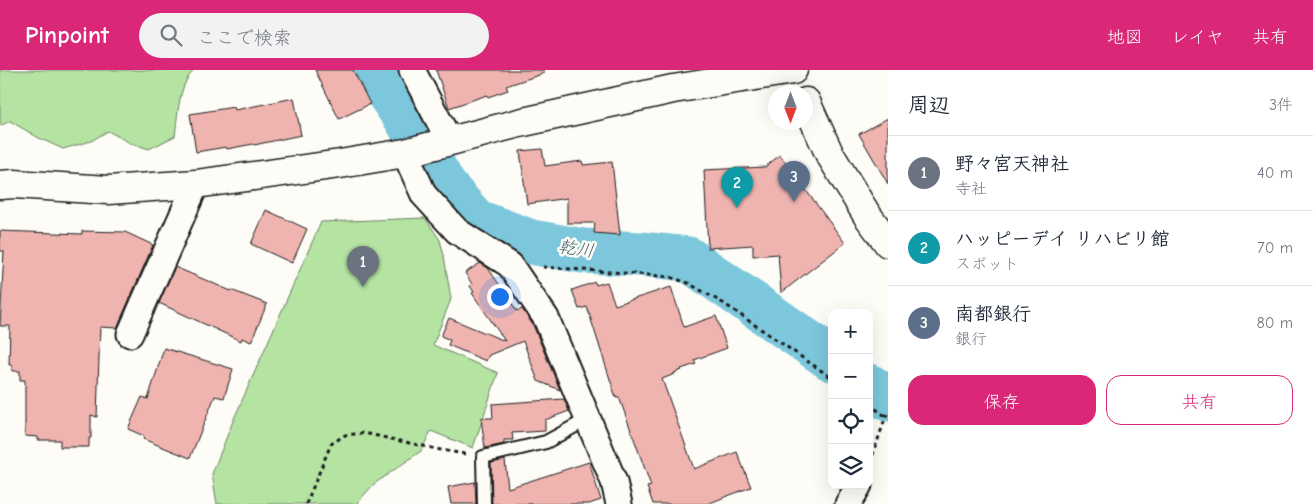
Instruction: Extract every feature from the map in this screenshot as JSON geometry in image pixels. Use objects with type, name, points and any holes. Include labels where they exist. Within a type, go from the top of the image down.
[{"type":"street","points":[[412,70],[450,142]]},
{"type":"street","points":[[0,185],[14,184],[108,190],[196,184],[405,153],[519,123],[673,89],[792,70],[798,85]]},
{"type":"street","points":[[813,118],[829,153],[867,215],[888,243]]},
{"type":"street","points":[[405,153],[424,194],[457,231],[510,265],[546,318],[614,482],[619,504]]},
{"type":"street","points":[[130,334],[196,184]]},
{"type":"street","points":[[848,504],[857,489]]},
{"type":"lane","points":[[484,504],[483,457],[546,442],[588,419]]},
{"type":"path","points":[[510,265],[651,275],[670,277],[688,283],[723,303],[828,375]]},
{"type":"path","points":[[873,406],[887,415],[873,455]]},
{"type":"path","points":[[306,504],[331,444],[345,435],[364,433],[483,457]]},
{"type":"green space","points":[[0,70],[194,70],[182,92],[175,136],[149,149],[130,143],[108,131],[91,141],[63,149],[10,121],[0,126]]},
{"type":"green space","points":[[425,218],[440,240],[451,299],[433,345],[498,373],[473,448],[431,431],[421,451],[374,484],[356,504],[217,504],[212,474],[233,421],[321,222]]},
{"type":"building","points":[[315,70],[353,70],[370,104],[339,119]]},
{"type":"building","points":[[436,70],[544,70],[545,73],[506,86],[508,90],[449,108]]},
{"type":"building","points":[[294,98],[301,135],[254,145],[196,152],[190,114],[234,107],[235,110]]},
{"type":"building","points":[[888,118],[888,184],[859,134]]},
{"type":"building","points":[[542,149],[545,166],[582,161],[583,165],[612,162],[620,235],[594,233],[595,223],[567,223],[567,198],[527,204],[520,151]]},
{"type":"building","points":[[780,155],[845,243],[781,293],[778,254],[753,256],[753,245],[708,248],[704,170],[765,167]]},
{"type":"building","points":[[266,210],[307,229],[292,263],[251,244]]},
{"type":"building","points":[[0,231],[82,234],[82,231],[125,232],[153,245],[117,328],[100,327],[97,417],[91,415],[89,447],[60,447],[60,440],[38,440],[38,437],[25,436],[25,380],[20,380],[20,371],[12,371],[12,365],[9,365],[10,326],[0,326],[4,251],[0,251]]},
{"type":"building","points":[[480,263],[488,268],[517,311],[522,309],[533,325],[560,390],[538,381],[523,341],[489,355],[486,361],[448,345],[450,340],[441,336],[449,318],[505,341],[472,293],[474,292],[470,286],[472,284],[465,273]]},
{"type":"building","points":[[175,267],[267,304],[251,342],[242,338],[241,341],[159,303]]},
{"type":"building","points":[[595,282],[596,285],[607,282],[615,305],[671,287],[684,327],[716,316],[727,348],[694,360],[696,364],[662,379],[694,469],[737,452],[751,487],[707,504],[653,504],[647,487],[651,486],[619,397],[616,398],[587,307],[579,309],[572,290]]},
{"type":"building","points":[[164,348],[233,369],[224,398],[215,396],[190,458],[143,439],[144,436],[128,429],[142,397],[148,399]]},
{"type":"building","points":[[564,399],[569,411],[545,420],[545,431],[512,433],[513,440],[504,440],[504,444],[485,448],[481,418],[493,418],[492,404]]},
{"type":"building","points":[[505,460],[508,488],[589,462],[601,500],[589,504],[492,504],[491,463]]},
{"type":"building","points":[[475,482],[476,504],[451,504],[448,487]]},
{"type":"waterway","name":"乾川","points":[[375,70],[386,90],[406,118],[445,187],[475,221],[531,242],[583,251],[688,259],[828,356]]},
{"type":"waterway","name":"乾川","points":[[873,389],[888,399]]},
{"type":"place","name":"南都銀行","points":[[794,202]]},
{"type":"place","name":"ハッピーデイ リハビリ館","points":[[737,208]]},
{"type":"place","name":"野々宮天神社","points":[[363,287]]}]
